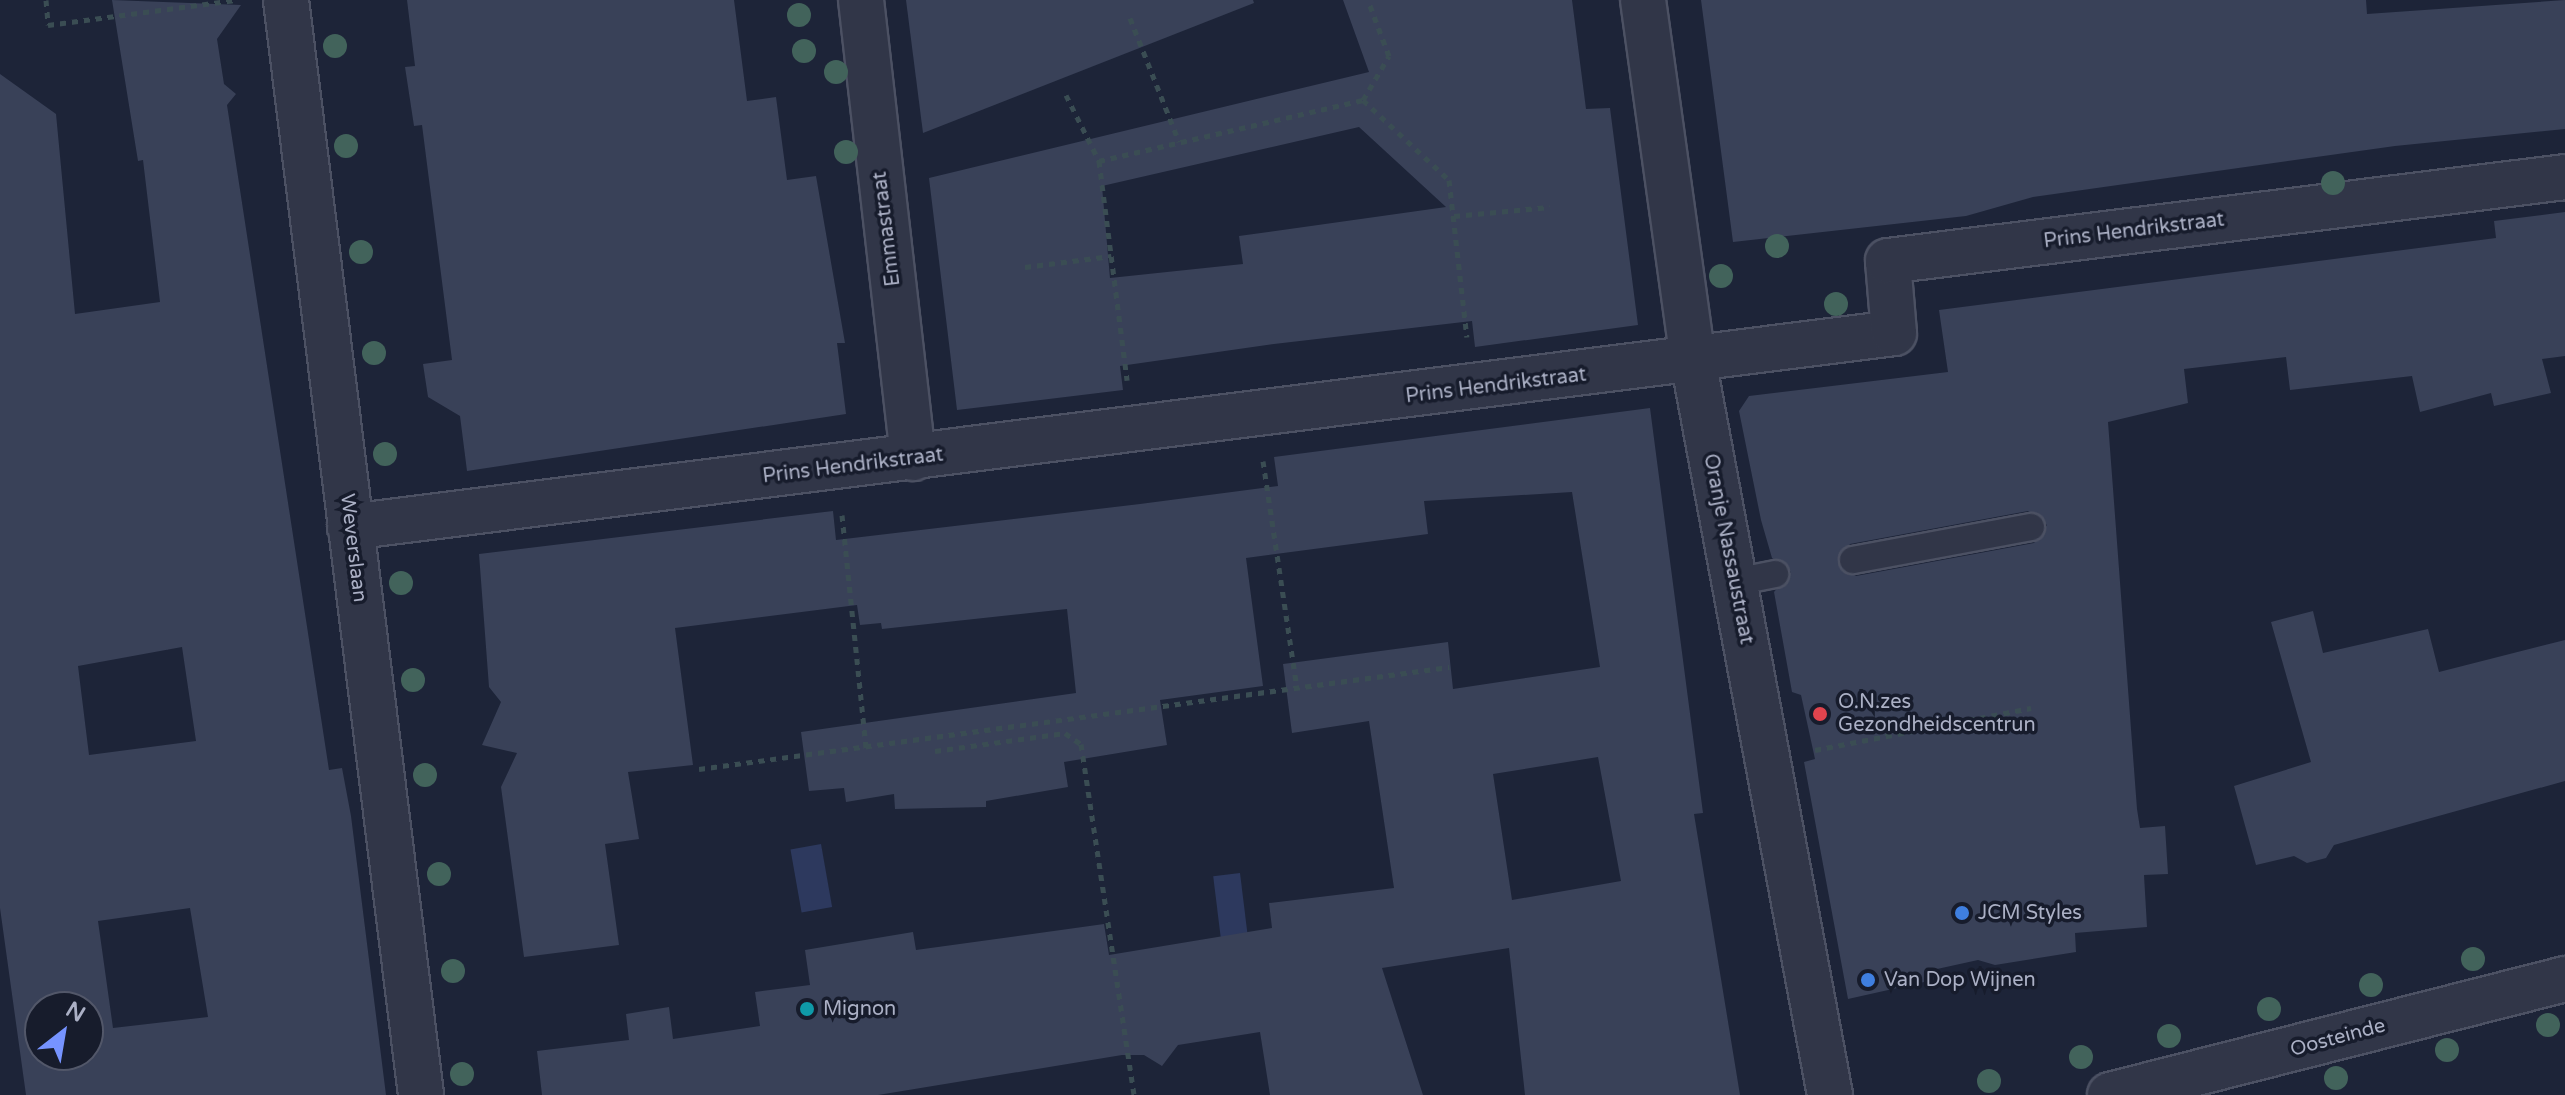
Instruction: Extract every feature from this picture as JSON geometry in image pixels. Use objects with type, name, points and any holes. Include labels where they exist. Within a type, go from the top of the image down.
[{"type":"street","name":"Weverslaan","points":[[286,0],[421,1095]]},
{"type":"street","name":"Emmastraat","points":[[861,0],[913,458]]},
{"type":"street","name":"Oranje Nassaustraat","points":[[1643,0],[1693,360],[1755,578],[1767,759],[1830,1095]]},
{"type":"street","name":"Prins Hendrikstraat","points":[[350,527],[1256,417],[1894,333],[1888,261],[2565,177]]},
{"type":"street","name":"Oosteinde","points":[[2110,1095],[2565,979]]},
{"type":"lane","points":[[1853,560],[2031,527]]},
{"type":"path","points":[[46,0],[48,25],[235,0]]},
{"type":"path","points":[[1099,161],[1363,100],[1389,56],[1368,0]]},
{"type":"path","points":[[1130,18],[1179,142]]},
{"type":"path","points":[[1066,95],[1099,161],[1134,431]]},
{"type":"path","points":[[1363,100],[1449,180],[1472,389]]},
{"type":"path","points":[[1454,216],[1550,207]]},
{"type":"path","points":[[1025,267],[1111,256]]},
{"type":"path","points":[[1256,417],[1297,688]]},
{"type":"path","points":[[837,468],[866,749]]},
{"type":"path","points":[[699,769],[866,749],[1449,667]]},
{"type":"path","points":[[1767,759],[2031,708]]},
{"type":"path","points":[[935,751],[1065,733],[1081,744],[1134,1095]]},
{"type":"water","points":[[821,844],[832,907],[802,912],[790,849]]},
{"type":"water","points":[[1240,873],[1248,937],[1221,940],[1213,876]]},
{"type":"building","points":[[112,0],[241,5],[217,39],[224,84],[236,94],[227,105],[329,770],[342,768],[351,816],[386,1095],[26,1095],[0,908],[0,74],[56,114],[75,314],[160,302],[143,160],[138,161]],"holes":[[[182,647],[196,741],[89,755],[78,666]],[[190,908],[208,1017],[113,1028],[98,921]]]},
{"type":"building","points":[[407,0],[734,0],[747,101],[776,97],[787,180],[816,176],[845,343],[837,343],[846,414],[467,471],[460,416],[428,397],[423,364],[452,360],[422,125],[414,126],[405,67],[415,66]]},
{"type":"building","points":[[906,0],[1253,0],[1254,3],[923,133]]},
{"type":"building","points":[[1343,0],[1572,0],[1586,109],[1610,108],[1638,325],[1475,347],[1472,321],[1274,344],[1120,366],[1123,390],[957,410],[929,178],[1369,72]],"holes":[[[1359,127],[1446,207],[1239,236],[1243,264],[1110,278],[1102,186]]]},
{"type":"building","points":[[1701,0],[2366,0],[2367,14],[2565,0],[2565,129],[2395,146],[2033,197],[1966,216],[1733,242]]},
{"type":"building","points":[[2565,212],[2565,356],[2542,359],[2551,393],[2494,406],[2491,393],[2420,412],[2412,376],[2290,390],[2286,357],[2184,369],[2188,403],[2108,422],[2137,809],[2140,828],[2165,826],[2168,874],[2144,875],[2147,927],[2075,933],[2076,952],[1995,965],[1978,960],[1928,971],[1924,982],[1848,999],[1804,762],[1815,759],[1801,695],[1792,692],[1774,592],[1791,572],[1772,558],[1761,520],[1739,411],[1749,396],[1948,372],[1939,310],[2496,238],[2494,221]],"holes":[[[2028,511],[2047,525],[2034,543],[1856,576],[1838,564],[1850,544]]]},
{"type":"building","points":[[1650,408],[1703,813],[1694,814],[1740,1095],[1525,1095],[1509,948],[1382,968],[1423,1095],[1270,1095],[1260,1032],[1178,1045],[1162,1066],[1144,1055],[1122,1055],[878,1095],[542,1095],[537,1051],[629,1040],[626,1014],[669,1007],[673,1039],[760,1026],[755,992],[810,985],[805,950],[913,932],[916,950],[1104,924],[1109,955],[1272,928],[1269,903],[1394,888],[1369,721],[1292,733],[1283,664],[1448,642],[1453,689],[1600,667],[1572,492],[1424,501],[1428,534],[1246,558],[1263,686],[1160,700],[1167,745],[1064,762],[1068,787],[986,801],[986,807],[895,809],[894,794],[846,802],[844,788],[809,791],[801,732],[1076,693],[1067,609],[882,629],[881,623],[860,625],[857,605],[675,628],[693,765],[628,772],[639,839],[605,844],[619,945],[524,957],[501,787],[517,753],[482,745],[501,702],[489,687],[479,554],[833,511],[836,540],[1140,504],[1278,486],[1274,457]],"holes":[[[1598,757],[1621,881],[1512,900],[1493,774]]]},
{"type":"building","points":[[2313,611],[2323,653],[2428,629],[2439,672],[2565,640],[2565,781],[2334,845],[2326,858],[2307,863],[2294,856],[2256,865],[2234,786],[2311,762],[2271,622]]},
{"type":"place","name":"O.N.zes Gezondheidscentrun","points":[[1820,714]]},
{"type":"place","name":"JCM Styles","points":[[1962,913]]},
{"type":"place","name":"Van Dop Wijnen","points":[[1868,980]]},
{"type":"place","name":"Mignon","points":[[807,1009]]}]
